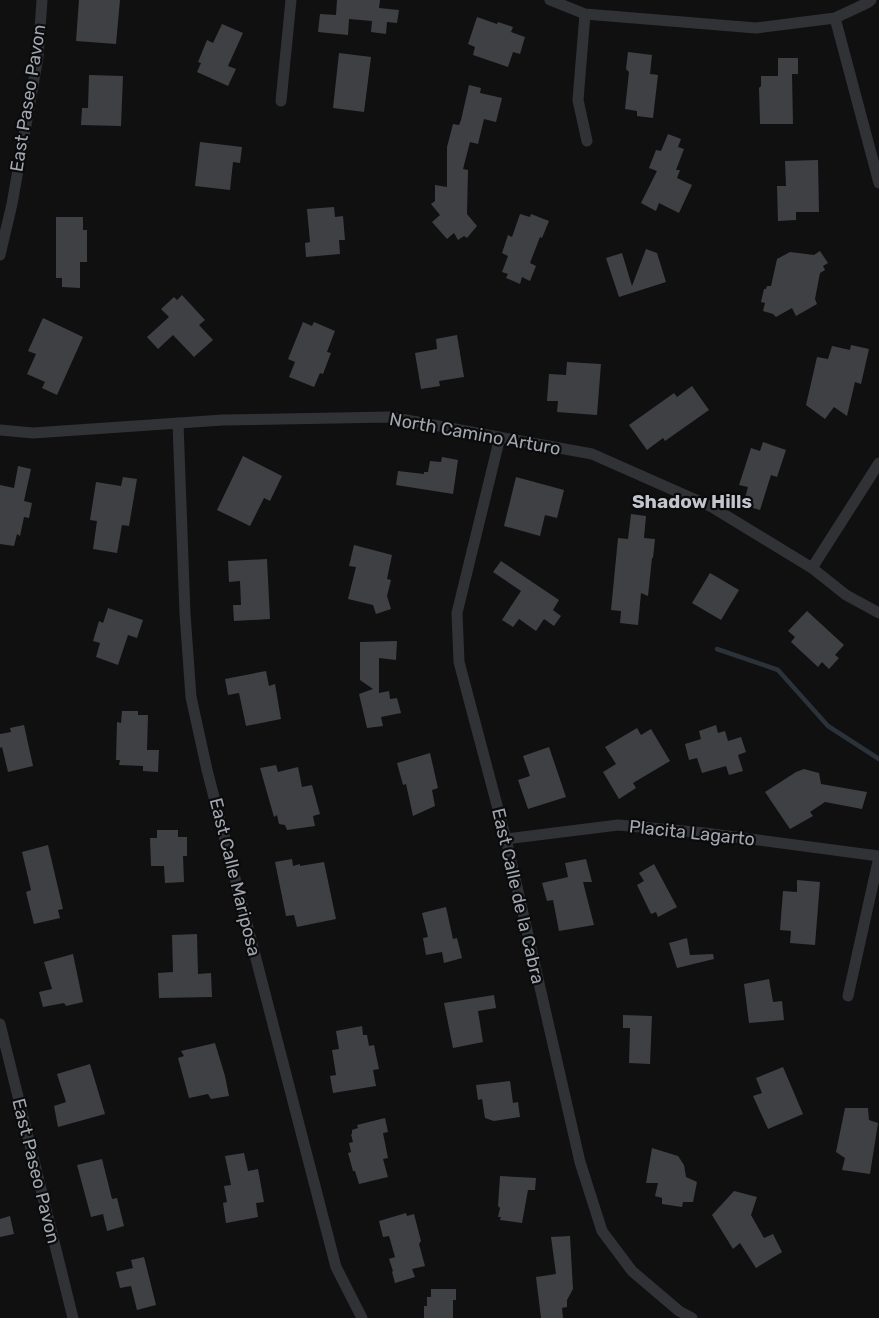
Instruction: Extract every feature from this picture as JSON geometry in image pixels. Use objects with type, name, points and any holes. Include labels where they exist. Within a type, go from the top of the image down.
[{"type":"street","name":"East Paseo Pavon","points":[[0,255],[12,204],[38,57],[42,0]]},
{"type":"street","points":[[281,101],[290,0]]},
{"type":"street","points":[[550,0],[585,14],[756,28],[835,18],[871,0]]},
{"type":"street","points":[[585,14],[578,100],[587,141]]},
{"type":"street","points":[[835,18],[879,183]]},
{"type":"street","name":"North Camino Arturo","points":[[0,430],[33,434],[223,420],[390,417],[592,454],[712,507],[812,568],[846,595],[879,612]]},
{"type":"street","name":"East Calle Mariposa","points":[[178,423],[185,614],[191,697],[336,1268],[362,1318]]},
{"type":"street","name":"East Calle de la Cabra","points":[[500,437],[457,613],[459,662],[506,839],[580,1162],[602,1231],[632,1271],[679,1311],[692,1318]]},
{"type":"street","points":[[812,568],[879,463]]},
{"type":"street","name":"Placita Lagarto","points":[[506,839],[618,825],[705,833],[879,857]]},
{"type":"street","points":[[848,996],[879,857]]},
{"type":"street","name":"East Paseo Pavon","points":[[0,1024],[2,1044],[72,1318]]},
{"type":"building","points":[[79,0],[120,0],[116,44],[76,41]]},
{"type":"building","points":[[337,0],[380,0],[379,8],[399,10],[397,23],[387,22],[386,34],[371,32],[372,21],[349,19],[348,35],[318,32],[320,14],[336,15]]},
{"type":"building","points":[[477,17],[513,27],[511,32],[525,37],[520,54],[513,52],[508,67],[473,55],[475,47],[468,44]]},
{"type":"building","points":[[222,24],[243,33],[228,66],[236,69],[228,86],[197,72],[201,63],[198,62],[207,40],[213,43]]},
{"type":"building","points":[[628,52],[652,55],[650,74],[658,75],[653,118],[637,116],[637,111],[625,109],[629,72],[626,69]]},
{"type":"building","points":[[339,53],[371,57],[364,112],[333,108]]},
{"type":"building","points":[[778,58],[798,58],[798,74],[792,74],[793,124],[760,124],[759,88],[761,86],[761,76],[778,76]]},
{"type":"building","points":[[89,75],[123,76],[121,126],[81,125],[82,108],[88,108]]},
{"type":"building","points":[[469,85],[481,88],[480,93],[502,98],[496,122],[484,119],[478,144],[470,142],[463,169],[468,170],[467,214],[477,226],[467,238],[464,236],[458,240],[454,233],[447,239],[432,222],[440,215],[431,204],[435,201],[435,185],[447,187],[447,147],[453,124],[459,125],[461,120]]},
{"type":"building","points":[[668,134],[681,139],[678,147],[684,149],[676,170],[680,170],[677,178],[692,185],[679,213],[659,203],[656,211],[641,203],[657,171],[649,168],[656,150],[661,151]]},
{"type":"building","points":[[200,142],[242,147],[240,163],[233,162],[230,190],[195,186]]},
{"type":"building","points":[[818,160],[819,212],[796,212],[796,220],[778,221],[777,186],[786,186],[785,161]]},
{"type":"building","points":[[334,207],[335,217],[343,216],[345,240],[339,240],[340,254],[306,257],[305,243],[310,242],[307,209]]},
{"type":"building","points":[[520,214],[530,217],[531,214],[549,221],[542,238],[540,237],[530,263],[536,266],[530,281],[522,277],[520,284],[506,278],[508,274],[502,272],[508,256],[502,253],[508,235],[512,237]]},
{"type":"building","points":[[56,217],[83,217],[83,230],[87,230],[87,262],[80,262],[80,288],[62,287],[62,278],[56,278]]},
{"type":"building","points":[[646,249],[657,253],[666,282],[619,297],[606,258],[622,253],[632,286]]},
{"type":"building","points":[[820,251],[828,263],[823,266],[825,270],[820,273],[815,299],[817,304],[796,316],[792,308],[776,317],[763,311],[765,303],[761,302],[764,289],[767,286],[771,286],[777,259],[790,252],[814,255]]},
{"type":"building","points":[[182,295],[205,320],[199,325],[213,340],[194,357],[173,335],[158,349],[147,337],[169,317],[161,309],[174,297],[177,300]]},
{"type":"building","points":[[43,318],[83,337],[57,395],[42,388],[45,382],[27,374],[36,354],[28,351]]},
{"type":"building","points":[[303,322],[312,326],[314,322],[335,331],[327,352],[331,353],[323,374],[320,373],[314,387],[289,377],[295,362],[288,359]]},
{"type":"building","points":[[457,335],[464,377],[439,381],[440,386],[421,389],[415,353],[437,349],[436,339]]},
{"type":"building","points":[[851,345],[869,349],[861,384],[855,382],[847,416],[834,407],[825,419],[806,405],[817,357],[828,359],[832,346],[850,350]]},
{"type":"building","points":[[567,362],[601,364],[597,415],[557,412],[558,401],[547,401],[549,374],[566,375]]},
{"type":"building","points":[[692,386],[709,410],[665,441],[663,438],[647,450],[629,425],[674,393],[677,397]]},
{"type":"building","points":[[763,442],[786,450],[777,477],[771,475],[760,510],[743,505],[748,487],[739,485],[751,448],[760,451]]},
{"type":"building","points":[[243,456],[282,476],[270,501],[264,498],[250,526],[217,510]]},
{"type":"building","points":[[442,457],[458,460],[453,494],[396,485],[398,471],[424,474],[424,472],[428,472],[430,461],[441,462]]},
{"type":"building","points":[[18,466],[31,469],[24,501],[32,503],[29,518],[24,517],[20,536],[17,534],[14,546],[0,544],[0,485],[14,488]]},
{"type":"building","points":[[123,477],[137,479],[129,526],[122,525],[117,553],[93,549],[97,521],[90,520],[96,482],[121,486]]},
{"type":"building","points":[[516,477],[564,490],[557,518],[545,515],[540,536],[504,526]]},
{"type":"building","points":[[631,514],[646,516],[644,538],[655,539],[648,596],[641,593],[638,625],[620,623],[621,611],[611,610],[618,538],[628,539]]},
{"type":"building","points":[[354,545],[392,555],[387,579],[391,580],[387,596],[391,609],[376,614],[373,605],[348,599],[356,567],[349,566]]},
{"type":"building","points":[[267,559],[270,619],[234,621],[233,605],[241,605],[240,581],[229,582],[228,561]]},
{"type":"building","points":[[501,561],[559,600],[553,610],[561,616],[554,626],[544,619],[536,631],[519,619],[513,627],[502,620],[521,591],[493,572]]},
{"type":"building","points":[[710,573],[739,590],[721,620],[692,603]]},
{"type":"building","points":[[108,608],[143,620],[137,638],[128,635],[118,665],[96,657],[100,643],[93,641],[99,621],[103,623]]},
{"type":"building","points":[[807,611],[844,645],[835,655],[839,658],[829,669],[822,662],[818,667],[791,642],[795,637],[788,631]]},
{"type":"building","points":[[397,641],[396,660],[379,658],[379,693],[389,691],[390,699],[397,698],[401,713],[381,717],[383,726],[367,728],[359,694],[373,689],[360,680],[360,642]]},
{"type":"building","points":[[266,671],[269,686],[275,684],[281,719],[246,726],[239,693],[228,695],[225,679]]},
{"type":"building","points":[[122,711],[138,711],[138,715],[148,715],[147,750],[159,750],[158,772],[143,771],[143,766],[119,765],[120,760],[116,760],[117,722],[121,723]]},
{"type":"building","points":[[24,725],[33,766],[8,772],[2,747],[0,748],[0,734],[11,732],[10,728]]},
{"type":"building","points":[[716,725],[718,733],[725,731],[728,741],[741,737],[746,752],[738,755],[743,771],[729,775],[726,766],[702,773],[697,758],[689,760],[685,744],[701,739],[699,731]]},
{"type":"building","points":[[637,728],[641,735],[651,729],[670,761],[633,783],[636,788],[619,799],[603,772],[616,764],[605,747]]},
{"type":"building","points":[[549,747],[566,797],[528,809],[518,780],[530,776],[523,756]]},
{"type":"building","points":[[430,753],[438,788],[432,790],[435,806],[413,816],[406,784],[403,785],[397,763]]},
{"type":"building","points":[[276,765],[278,772],[298,767],[302,787],[312,785],[320,814],[313,816],[315,826],[287,830],[285,825],[279,824],[277,815],[274,817],[260,768]]},
{"type":"building","points":[[804,769],[819,773],[821,784],[867,792],[862,809],[825,802],[810,812],[813,816],[790,829],[765,792]]},
{"type":"building","points":[[157,830],[178,830],[178,837],[187,837],[187,856],[183,856],[184,882],[165,883],[164,866],[151,866],[150,838],[157,838]]},
{"type":"building","points":[[48,845],[63,909],[58,910],[60,918],[34,924],[26,892],[31,890],[22,852]]},
{"type":"building","points":[[292,859],[293,866],[324,862],[336,919],[297,927],[294,915],[286,916],[275,862]]},
{"type":"building","points":[[586,859],[592,882],[583,882],[594,925],[559,931],[553,900],[547,901],[542,883],[568,877],[565,863]]},
{"type":"building","points":[[654,864],[677,907],[658,917],[656,912],[651,914],[637,885],[644,881],[639,873]]},
{"type":"building","points":[[797,880],[820,882],[815,945],[790,943],[791,931],[780,930],[783,891],[797,892]]},
{"type":"building","points":[[446,907],[453,939],[457,938],[462,958],[444,963],[442,952],[426,955],[423,938],[428,937],[422,913]]},
{"type":"building","points":[[197,934],[198,974],[211,973],[212,997],[159,998],[158,973],[173,972],[172,935]]},
{"type":"building","points":[[687,938],[690,955],[713,954],[714,959],[677,968],[669,943]]},
{"type":"building","points":[[73,954],[83,1002],[66,1006],[64,1003],[43,1007],[39,992],[52,989],[44,962]]},
{"type":"building","points":[[769,979],[773,1002],[782,1001],[784,1020],[749,1023],[744,984]]},
{"type":"building","points":[[494,995],[496,1008],[478,1011],[483,1042],[453,1048],[444,1003]]},
{"type":"building","points":[[623,1015],[652,1016],[650,1064],[629,1063],[630,1028],[623,1028]]},
{"type":"building","points":[[362,1026],[363,1035],[367,1035],[369,1046],[374,1045],[379,1069],[373,1070],[376,1086],[333,1093],[330,1076],[336,1075],[332,1050],[339,1049],[336,1031]]},
{"type":"building","points":[[215,1043],[229,1096],[211,1099],[208,1094],[189,1098],[178,1058],[184,1056],[181,1051]]},
{"type":"building","points":[[90,1064],[105,1114],[58,1127],[54,1106],[66,1102],[57,1074]]},
{"type":"building","points":[[783,1067],[803,1114],[768,1129],[753,1096],[762,1093],[756,1078]]},
{"type":"building","points":[[510,1081],[513,1103],[518,1102],[520,1117],[494,1121],[485,1118],[482,1099],[478,1100],[476,1085]]},
{"type":"building","points":[[845,1108],[868,1108],[869,1120],[878,1123],[870,1174],[842,1170],[845,1158],[836,1152]]},
{"type":"building","points":[[385,1118],[388,1132],[383,1133],[388,1158],[383,1159],[388,1177],[359,1184],[348,1153],[351,1152],[349,1143],[353,1142],[352,1130],[358,1128],[357,1125]]},
{"type":"building","points":[[652,1148],[678,1156],[684,1165],[686,1177],[697,1182],[693,1202],[683,1202],[682,1207],[662,1204],[662,1198],[655,1196],[658,1183],[646,1183]]},
{"type":"building","points":[[244,1153],[248,1171],[258,1169],[264,1202],[256,1203],[258,1217],[226,1223],[223,1203],[227,1202],[224,1186],[231,1185],[225,1156]]},
{"type":"building","points":[[102,1159],[112,1199],[117,1198],[124,1226],[107,1231],[103,1214],[91,1217],[77,1165]]},
{"type":"building","points":[[500,1176],[536,1178],[535,1190],[528,1190],[522,1223],[500,1220],[501,1217],[498,1217],[500,1208],[498,1206]]},
{"type":"building","points":[[734,1191],[757,1197],[751,1215],[764,1238],[773,1234],[782,1252],[756,1268],[740,1243],[733,1249],[712,1215]]},
{"type":"building","points":[[406,1213],[407,1216],[414,1214],[425,1266],[412,1269],[415,1277],[395,1283],[389,1259],[395,1257],[389,1236],[383,1237],[379,1221]]},
{"type":"building","points":[[10,1216],[14,1234],[0,1237],[0,1219]]},
{"type":"building","points":[[570,1236],[573,1289],[567,1300],[567,1307],[562,1308],[563,1318],[541,1318],[536,1277],[556,1274],[551,1237]]},
{"type":"building","points":[[144,1257],[156,1305],[137,1310],[131,1286],[120,1288],[116,1272],[133,1268],[131,1260]]},
{"type":"building","points":[[431,1289],[456,1289],[456,1300],[453,1300],[453,1318],[424,1318],[424,1306],[427,1306],[427,1297],[431,1297]]},
{"type":"waterway","points":[[717,649],[778,670],[828,726],[879,759]]},
{"type":"district","name":"Shadow Hills","points":[[692,501]]}]
